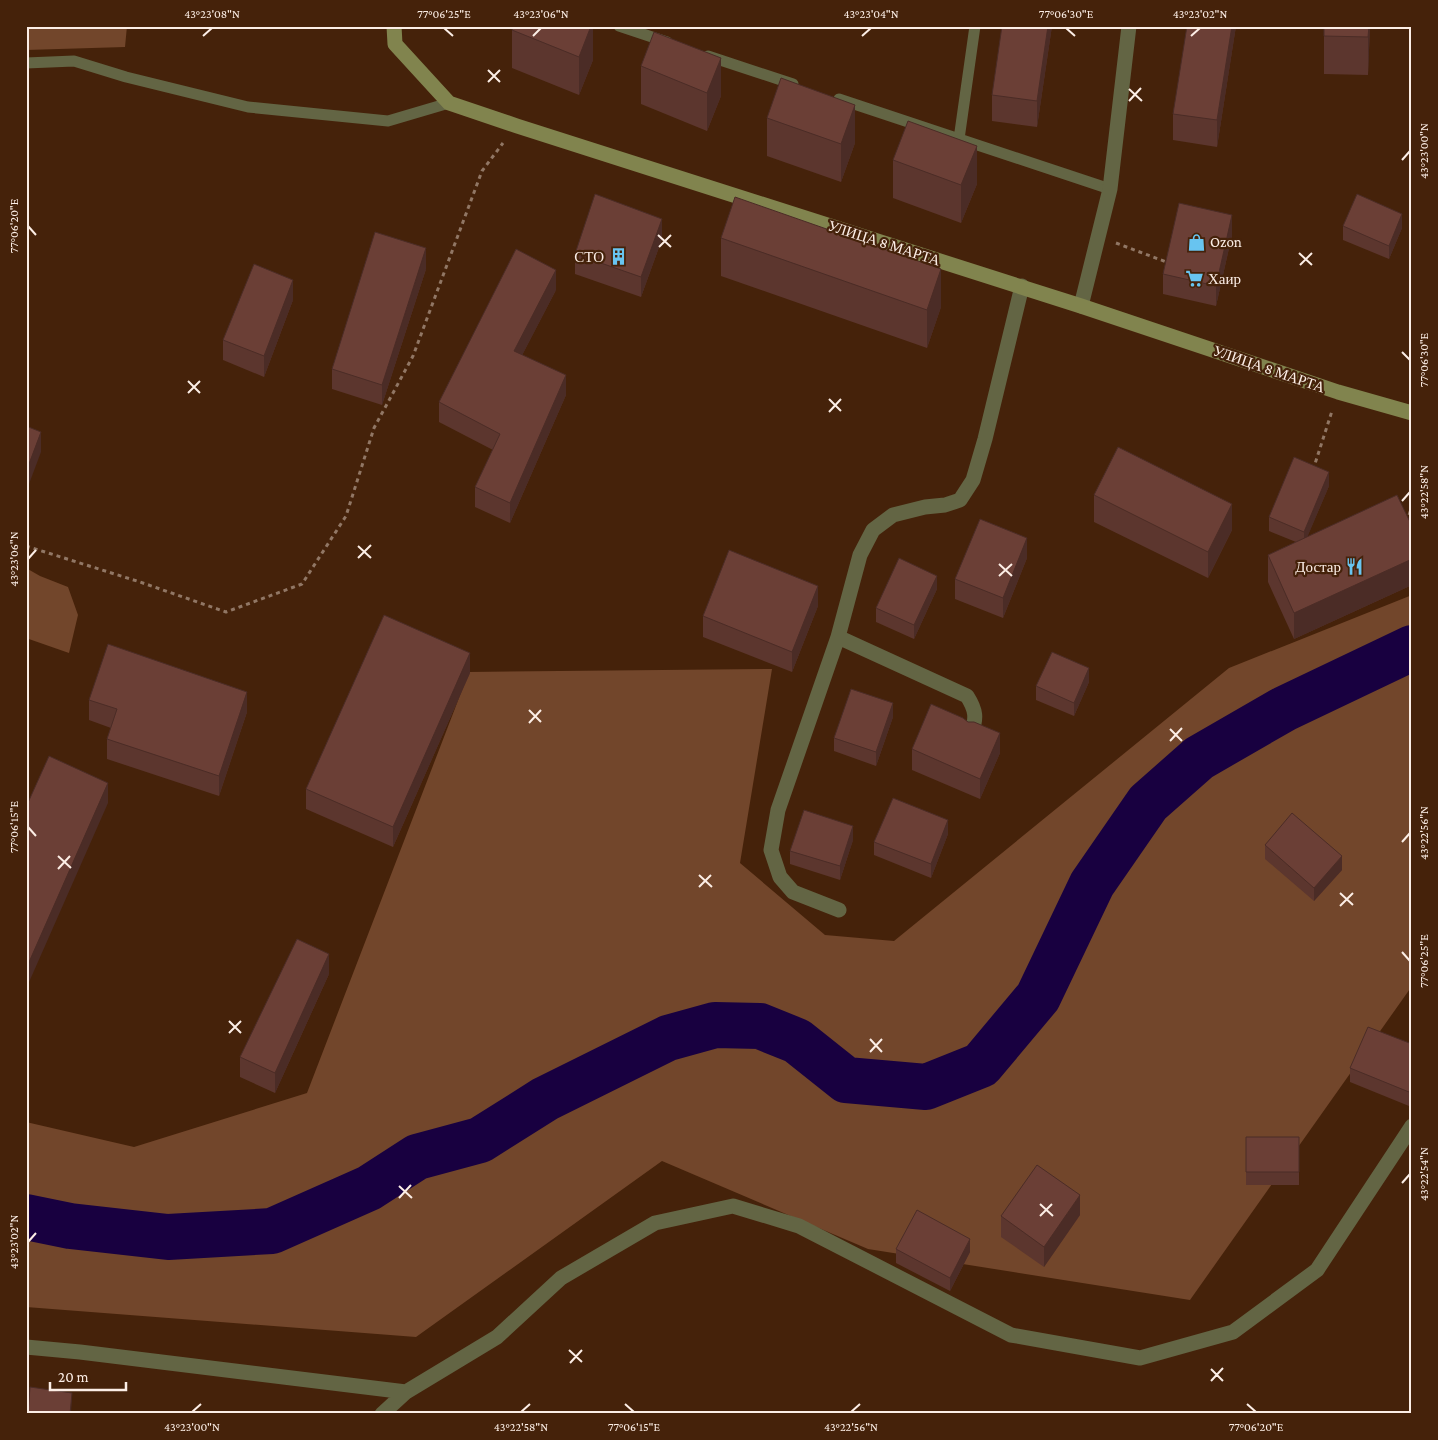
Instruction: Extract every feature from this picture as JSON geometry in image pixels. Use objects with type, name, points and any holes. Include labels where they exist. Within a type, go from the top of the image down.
[{"type":"street","name":"УЛИЦА 8 МАРТА","points":[[394,26],[395,44],[449,103],[1022,286],[1338,392],[1412,413]]},
{"type":"street","points":[[1081,306],[1110,189],[1129,26]]},
{"type":"street","points":[[839,910],[793,892],[780,877],[771,850],[778,810],[838,637],[860,555],[873,530],[892,515],[960,500],[973,480],[985,439],[1022,286]]},
{"type":"street","points":[[838,637],[967,696],[975,708],[975,725],[972,734]]},
{"type":"street","points":[[382,1414],[406,1392],[497,1336],[561,1278],[655,1223],[733,1206],[799,1226],[1011,1335],[1140,1358],[1233,1332],[1317,1270],[1412,1126]]},
{"type":"street","points":[[26,1347],[406,1392]]},
{"type":"lane","points":[[619,26],[675,45]]},
{"type":"lane","points":[[959,139],[976,26]]},
{"type":"lane","points":[[694,51],[808,89]]},
{"type":"lane","points":[[26,62],[74,61],[248,107],[389,121],[449,103]]},
{"type":"lane","points":[[827,95],[1110,189]]},
{"type":"path","points":[[26,546],[140,582],[226,612],[302,584],[346,516],[374,428],[413,356],[482,171],[517,126]]},
{"type":"path","points":[[1098,236],[1170,263]]},
{"type":"path","points":[[1310,478],[1338,392]]},
{"type":"path","points":[[1409,514],[1412,506]]},
{"type":"shaded area","points":[[26,26],[127,26],[125,47],[26,50]]},
{"type":"shaded area","points":[[26,568],[40,576],[68,587],[78,615],[69,653],[26,638]]},
{"type":"shaded area","points":[[1412,595],[1412,986],[1190,1300],[868,1249],[662,1161],[416,1337],[26,1307],[26,1122],[134,1147],[307,1093],[469,672],[772,669],[740,863],[825,935],[894,941],[1229,668]]},
{"type":"building","points":[[513,26],[591,26],[579,57],[512,30]]},
{"type":"building","points":[[1002,26],[1048,26],[1037,101],[992,95]]},
{"type":"building","points":[[1187,26],[1232,26],[1217,120],[1173,114]]},
{"type":"building","points":[[1324,26],[1369,26],[1368,37],[1324,36]]},
{"type":"building","points":[[654,32],[721,58],[707,93],[641,66]]},
{"type":"building","points":[[781,78],[855,105],[841,144],[767,118]]},
{"type":"building","points":[[908,121],[977,146],[961,185],[893,160]]},
{"type":"building","name":"СТО","points":[[595,194],[662,219],[641,277],[575,254]]},
{"type":"building","points":[[1357,194],[1402,214],[1389,246],[1343,226]]},
{"type":"building","points":[[735,197],[941,269],[927,310],[721,238]]},
{"type":"building","name":"Хаир","points":[[1179,203],[1232,215],[1216,286],[1163,274]]},
{"type":"building","points":[[375,232],[426,248],[382,385],[332,369]]},
{"type":"building","points":[[516,249],[556,270],[514,351],[566,375],[510,503],[475,487],[500,434],[439,402]]},
{"type":"building","points":[[254,264],[293,280],[264,356],[223,340]]},
{"type":"building","points":[[26,426],[41,432],[26,472]]},
{"type":"building","points":[[1118,447],[1232,504],[1208,552],[1094,495]]},
{"type":"building","points":[[1294,457],[1329,472],[1304,532],[1269,517]]},
{"type":"building","points":[[1397,495],[1412,526],[1412,559],[1294,613],[1268,555]]},
{"type":"building","points":[[980,519],[1027,538],[1003,598],[955,579]]},
{"type":"building","points":[[729,550],[818,586],[792,652],[703,616]]},
{"type":"building","points":[[899,558],[937,576],[914,625],[876,608]]},
{"type":"building","points":[[384,615],[470,653],[393,827],[306,789]]},
{"type":"building","points":[[108,644],[247,692],[219,776],[107,739],[117,709],[89,700]]},
{"type":"building","points":[[1052,652],[1089,668],[1074,703],[1036,686]]},
{"type":"building","points":[[851,689],[893,703],[876,752],[834,738]]},
{"type":"building","points":[[931,704],[968,722],[974,722],[1000,733],[980,779],[912,749]]},
{"type":"building","points":[[49,756],[108,783],[26,969],[26,807]]},
{"type":"building","points":[[893,798],[948,820],[931,864],[874,842]]},
{"type":"building","points":[[804,810],[853,826],[840,866],[790,851]]},
{"type":"building","points":[[1292,813],[1342,856],[1314,888],[1265,845]]},
{"type":"building","points":[[297,939],[329,954],[275,1073],[240,1057]]},
{"type":"building","points":[[1368,1027],[1412,1044],[1412,1086],[1409,1092],[1350,1068]]},
{"type":"building","points":[[1246,1137],[1299,1137],[1299,1172],[1246,1172]]},
{"type":"building","points":[[1037,1165],[1080,1195],[1044,1247],[1001,1216]]},
{"type":"building","points":[[917,1210],[970,1239],[950,1278],[896,1249]]},
{"type":"building","points":[[30,1387],[72,1393],[70,1414],[28,1414]]},
{"type":"waterway","points":[[26,1217],[70,1226],[168,1237],[272,1231],[369,1188],[417,1157],[480,1140],[545,1099],[668,1038],[715,1025],[760,1026],[797,1041],[846,1080],[926,1087],[981,1065],[1038,997],[1092,884],[1148,803],[1199,758],[1284,709],[1412,648]]},
{"type":"place","name":"Ozon","points":[[1196,242]]},
{"type":"place","name":"СТО","points":[[618,257]]},
{"type":"place","name":"Хаир","points":[[1194,279]]},
{"type":"place","name":"Достар","points":[[1355,567]]}]
